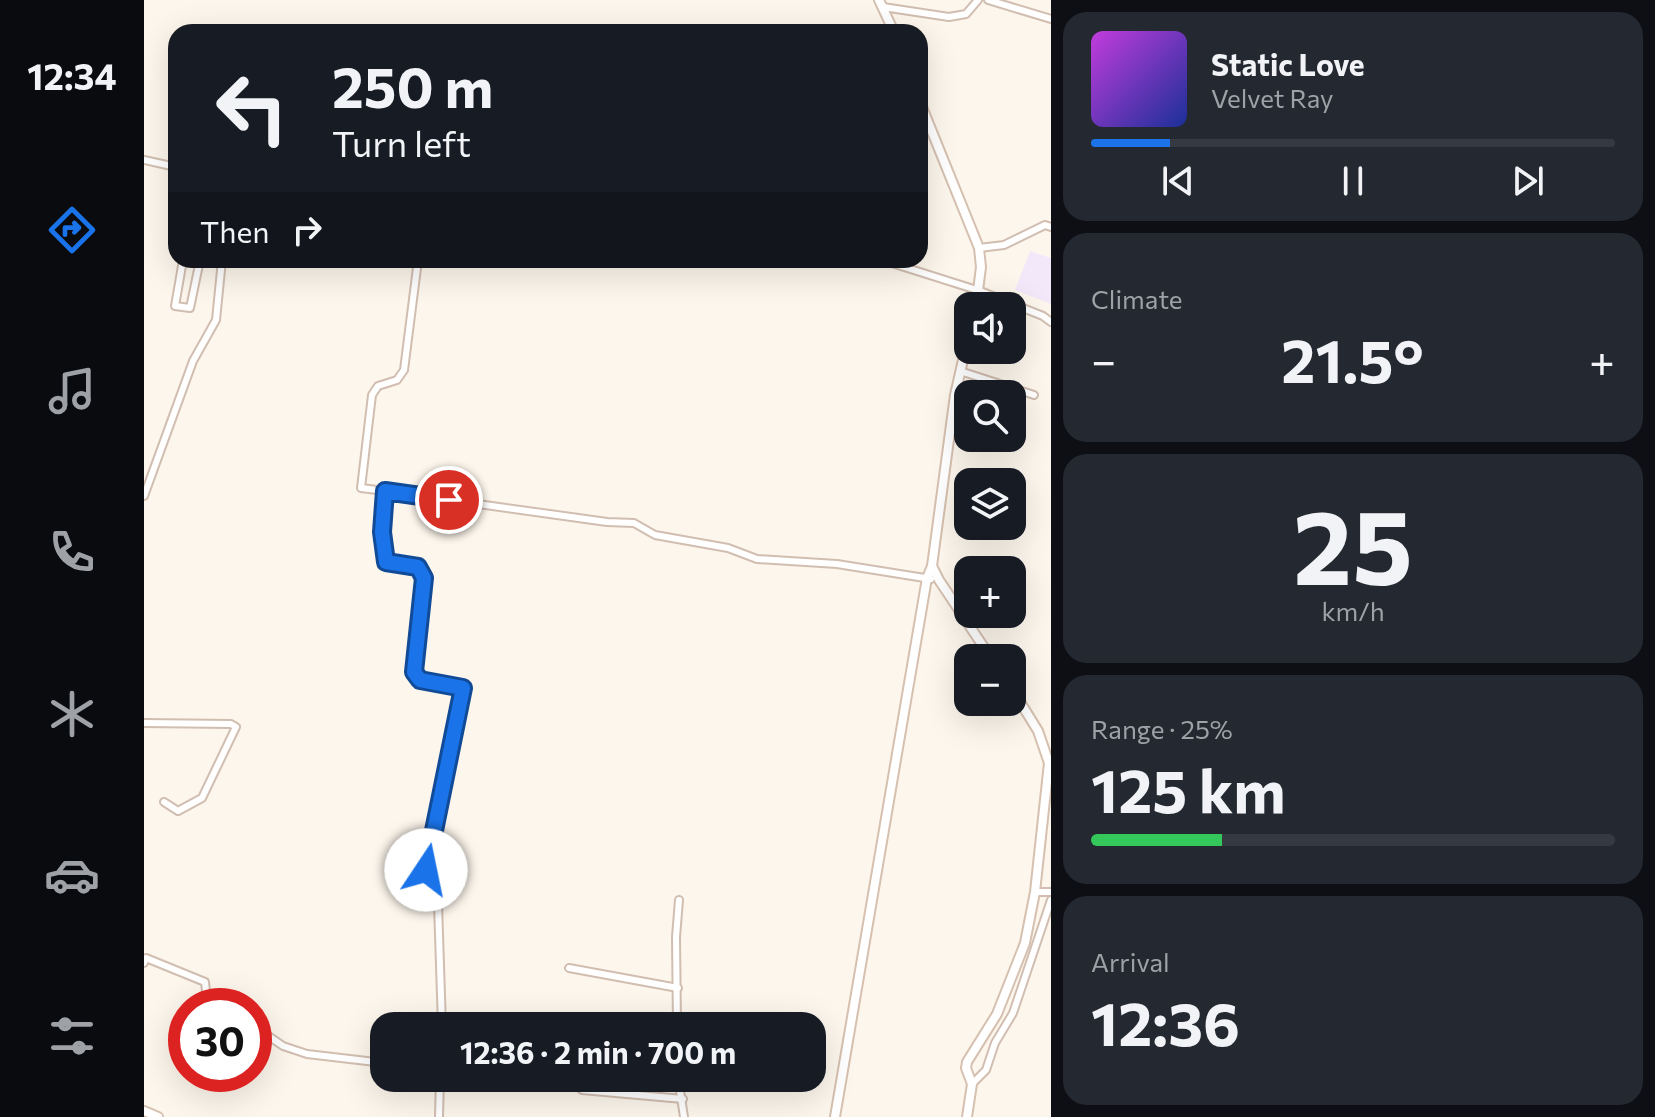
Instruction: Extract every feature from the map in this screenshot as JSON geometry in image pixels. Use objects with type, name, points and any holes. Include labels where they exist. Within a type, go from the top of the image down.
[{"type":"main road","points":[[881,3],[890,24]]},
{"type":"main road","points":[[928,122],[979,248],[980,291]]},
{"type":"main road","points":[[835,1117],[927,578],[932,566],[962,364]]},
{"type":"main road","points":[[932,566],[982,644]]},
{"type":"main road","points":[[967,1117],[972,1084],[967,1062],[997,1014],[1025,943],[1035,892],[1049,763],[1038,731],[1026,712]]},
{"type":"main road","points":[[144,1111],[158,1117]]},
{"type":"street","points":[[881,3],[958,17],[966,14],[978,0]]},
{"type":"street","points":[[988,0],[1051,19]]},
{"type":"street","points":[[144,160],[168,165]]},
{"type":"street","points":[[979,248],[1004,245],[1045,225],[1051,227]]},
{"type":"street","points":[[182,268],[175,306],[190,308],[198,268]]},
{"type":"street","points":[[144,496],[193,361],[216,320],[221,268]]},
{"type":"street","points":[[417,268],[404,370],[397,380],[378,386],[372,395],[361,488],[594,521],[634,523],[655,535],[728,548],[757,559],[837,564],[939,580]]},
{"type":"street","points":[[907,268],[980,291],[1051,322]]},
{"type":"street","points":[[960,371],[1034,395]]},
{"type":"street","points":[[385,491],[382,532],[386,562],[418,567],[424,578],[414,672],[420,680],[463,688],[424,886],[438,904],[442,1012]]},
{"type":"street","points":[[144,723],[231,724],[236,727],[202,798],[178,811],[164,802]]},
{"type":"street","points":[[1035,892],[1051,892]]},
{"type":"street","points":[[677,1012],[676,937],[679,900]]},
{"type":"street","points":[[972,1084],[986,1070],[995,1043],[1013,1013],[1051,900]]},
{"type":"street","points":[[144,963],[146,958],[205,982],[206,988]]},
{"type":"street","points":[[569,968],[678,988]]},
{"type":"street","points":[[272,1038],[283,1046],[307,1054],[370,1061]]},
{"type":"street","points":[[439,1117],[440,1092]]},
{"type":"street","points":[[604,1092],[683,1099]]},
{"type":"street","points":[[681,1092],[684,1117]]},
{"type":"shaded area","points":[[1030,251],[1051,258],[1051,304],[1015,290]]},
{"type":"route","points":[[426,870],[463,688],[420,680],[414,672],[424,578],[418,567],[386,562],[382,532],[385,491],[449,500]]}]
